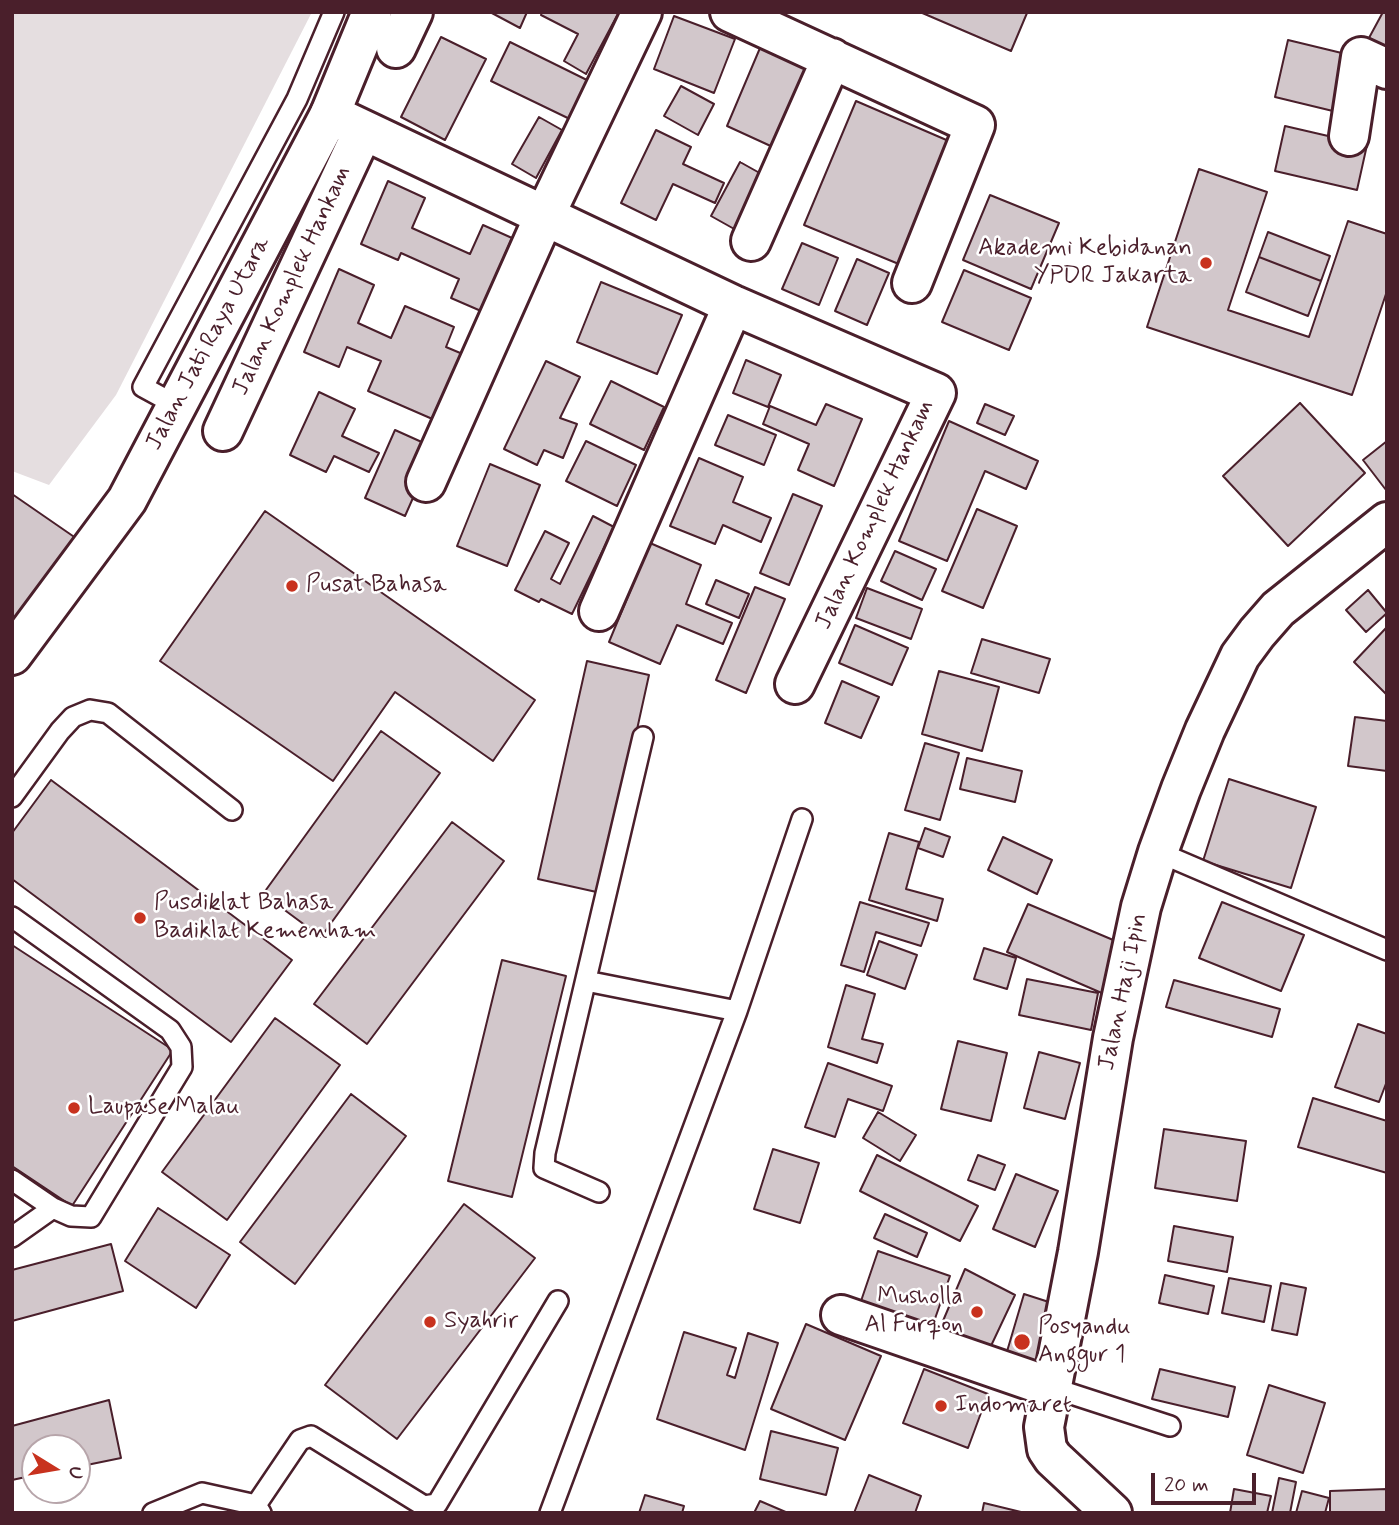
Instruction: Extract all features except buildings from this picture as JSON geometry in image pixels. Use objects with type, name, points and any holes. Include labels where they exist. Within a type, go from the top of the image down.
[{"type":"street","name":"Jalan Jati Raya Utara","points":[[12,655],[127,500],[176,405],[245,236],[330,115],[372,12]]},
{"type":"street","points":[[396,48],[413,12]]},
{"type":"street","points":[[426,482],[544,217],[642,12]]},
{"type":"street","points":[[730,12],[975,125],[912,283]]},
{"type":"street","points":[[1349,136],[1361,57],[1387,69]]},
{"type":"street","points":[[751,241],[832,58]]},
{"type":"street","name":"Jalan Komplek Hankam","points":[[223,430],[330,115],[733,305],[936,393],[795,684]]},
{"type":"street","points":[[599,611],[733,305]]},
{"type":"street","name":"Jalan Haji Ipin","points":[[1112,1513],[1053,1458],[1047,1449],[1044,1427],[1078,1252],[1128,961],[1158,852],[1205,730],[1240,656],[1278,609],[1387,522]]},
{"type":"street","points":[[841,1315],[1051,1387]]},
{"type":"lane","points":[[330,115],[334,12]]},
{"type":"lane","points":[[12,797],[60,731],[73,717],[90,710],[108,713],[232,810]]},
{"type":"lane","points":[[599,1192],[544,1168],[545,1153],[643,737]]},
{"type":"lane","points":[[550,1513],[737,1011],[802,820]]},
{"type":"lane","points":[[1158,852],[1387,950]]},
{"type":"lane","points":[[12,916],[170,1030],[181,1047],[182,1067],[91,1217],[71,1216],[53,1208],[12,1180]]},
{"type":"lane","points":[[586,981],[737,1011]]},
{"type":"lane","points":[[12,1237],[53,1208]]},
{"type":"lane","points":[[153,1513],[202,1493],[259,1509],[300,1440],[311,1436],[424,1506],[437,1504],[558,1301]]},
{"type":"lane","points":[[1051,1387],[1170,1426]]},
{"type":"shaded area","points":[[12,12],[312,12],[116,395],[49,485],[12,471]]},
{"type":"place","name":"Akademi Kebidanan YPDR Jakarta","points":[[1206,263]]},
{"type":"place","name":"Pusat Bahasa","points":[[292,586]]},
{"type":"place","name":"Pusdiklat Bahasa Badiklat Kemenham","points":[[140,918]]},
{"type":"place","name":"Laupase Malau","points":[[74,1108]]},
{"type":"place","name":"Musholla Al Furqon","points":[[977,1312]]},
{"type":"place","name":"Syahrir","points":[[430,1322]]},
{"type":"place","name":"Posyandu Anggur 1","points":[[1022,1342]]},
{"type":"place","name":"Indomaret","points":[[941,1406]]}]
